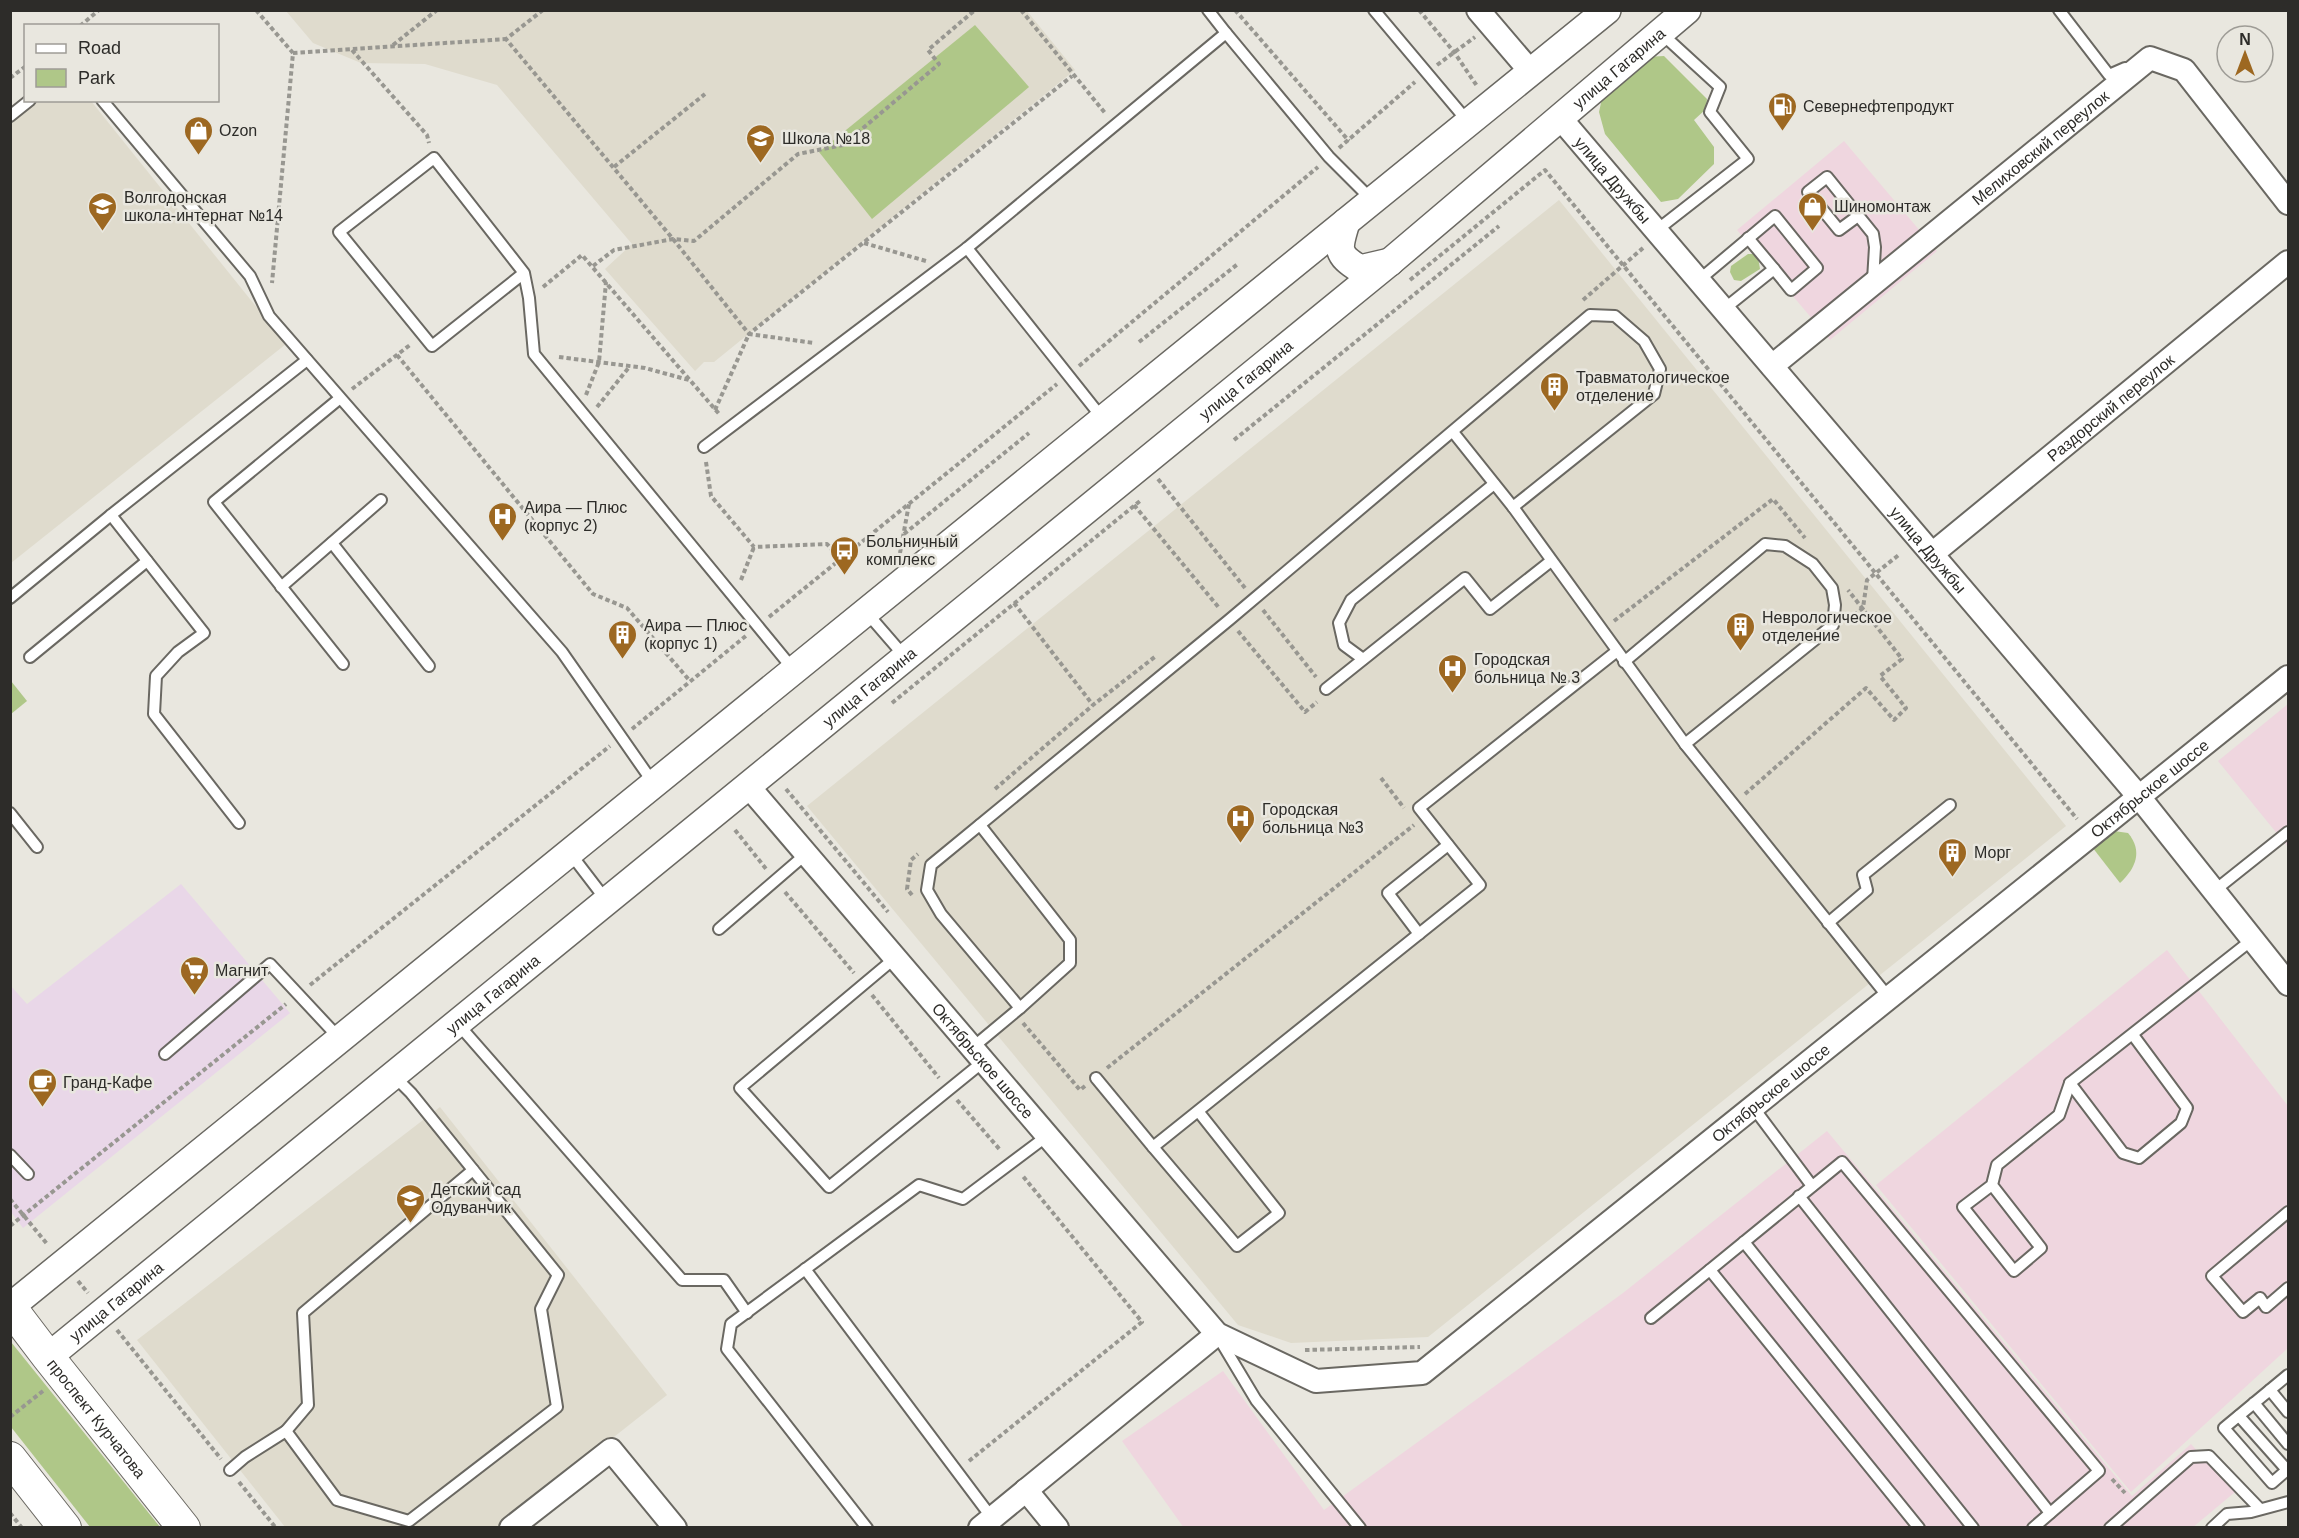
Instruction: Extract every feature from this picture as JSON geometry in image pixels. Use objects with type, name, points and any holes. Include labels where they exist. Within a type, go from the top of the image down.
[{"type":"main road","name":"проспект Курчатова","points":[[10,1307],[184,1527]]},
{"type":"main road","points":[[10,1458],[65,1527]]},
{"type":"street","points":[[1478,10],[1531,72]]},
{"type":"street","points":[[10,1307],[1607,10]]},
{"type":"street","name":"улица Гагарина","points":[[55,1366],[103,1312],[1390,262],[1687,10]]},
{"type":"street","points":[[2150,58],[2184,70],[2289,203]]},
{"type":"street","name":"Мелиховский переулок","points":[[1772,366],[2150,58]]},
{"type":"street","name":"улица Дружбы","points":[[1561,118],[2140,798],[2289,984]]},
{"type":"street","points":[[1346,222],[1340,246],[1345,261],[1360,269],[1390,262]]},
{"type":"street","name":"Раздорский переулок","points":[[1932,554],[2289,262]]},
{"type":"street","name":"Октябрьское шоссе","points":[[749,787],[1217,1334],[1316,1381],[1422,1373],[2289,677]]},
{"type":"street","points":[[986,1523],[1217,1334]]},
{"type":"street","points":[[511,1527],[611,1450],[675,1527]]},
{"type":"street","points":[[1026,1490],[1057,1527]]},
{"type":"lane","points":[[1208,10],[1329,157],[1372,201]]},
{"type":"lane","points":[[1374,10],[1468,123]]},
{"type":"lane","points":[[2059,10],[2109,75],[2150,58]]},
{"type":"lane","points":[[704,447],[967,248],[1226,33]]},
{"type":"lane","points":[[1659,233],[1748,159],[1710,112],[1720,87],[1661,33]]},
{"type":"lane","points":[[10,116],[28,102]]},
{"type":"lane","points":[[104,102],[250,276],[269,316],[562,652],[654,784]]},
{"type":"lane","points":[[524,273],[432,346],[339,232],[434,158],[524,273],[529,298],[534,354],[794,670]]},
{"type":"lane","points":[[1858,216],[1839,230],[1808,192],[1827,177],[1873,234],[1875,247],[1873,284]]},
{"type":"lane","points":[[1699,280],[1748,238],[1775,216],[1818,268],[1791,290],[1748,238]]},
{"type":"lane","points":[[967,248],[1103,419]]},
{"type":"lane","points":[[1724,309],[1774,269]]},
{"type":"lane","points":[[1017,1010],[941,914],[927,890],[931,866],[1229,620],[1590,315],[1615,316],[1644,341],[1660,369],[1654,394],[1512,507]]},
{"type":"lane","points":[[10,598],[307,360]]},
{"type":"lane","points":[[339,399],[214,502],[343,664]]},
{"type":"lane","points":[[1453,432],[1512,507],[1684,744],[1889,998]]},
{"type":"lane","points":[[1363,659],[1344,645],[1339,623],[1351,600],[1494,484]]},
{"type":"lane","points":[[281,587],[381,500]]},
{"type":"lane","points":[[111,515],[204,633],[178,652],[156,676],[154,714],[239,823]]},
{"type":"lane","points":[[332,543],[429,666]]},
{"type":"lane","points":[[1624,662],[1765,544],[1785,546],[1813,564],[1832,588],[1835,605],[1833,625],[1684,744]]},
{"type":"lane","points":[[30,657],[147,561]]},
{"type":"lane","points":[[1326,689],[1465,578],[1490,609],[1551,561]]},
{"type":"lane","points":[[866,612],[906,658]]},
{"type":"lane","points":[[1153,1147],[1480,885],[1419,808],[1617,651]]},
{"type":"lane","points":[[1828,923],[1867,890],[1863,875],[1950,805]]},
{"type":"lane","points":[[10,813],[37,847]]},
{"type":"lane","points":[[895,958],[740,1088],[829,1187],[949,1090],[1017,1010],[1070,963],[1070,940],[980,825]]},
{"type":"lane","points":[[2214,891],[2289,832]]},
{"type":"lane","points":[[1419,934],[1389,893],[1448,845]]},
{"type":"lane","points":[[570,853],[607,902]]},
{"type":"lane","points":[[719,929],[806,854]]},
{"type":"lane","points":[[1992,1185],[2041,1248],[2014,1271],[1963,1207],[1992,1185],[1997,1165],[2059,1115],[2070,1083],[2253,939]]},
{"type":"lane","points":[[165,1054],[270,964],[341,1039]]},
{"type":"lane","points":[[458,1024],[682,1280],[724,1280],[747,1313]]},
{"type":"lane","points":[[2070,1083],[2123,1154],[2139,1158],[2181,1123],[2187,1108],[2133,1035]]},
{"type":"lane","points":[[286,1431],[337,1500],[410,1521],[557,1407],[541,1309],[558,1275],[411,1093],[394,1076]]},
{"type":"lane","points":[[1096,1078],[1237,1246],[1279,1213],[1198,1111]]},
{"type":"lane","points":[[1753,1107],[1812,1186]]},
{"type":"lane","points":[[867,1527],[727,1349],[731,1324],[919,1185],[963,1199],[1047,1136]]},
{"type":"lane","points":[[10,1155],[28,1174]]},
{"type":"lane","points":[[1651,1318],[1842,1162],[2099,1471],[2033,1527]]},
{"type":"lane","points":[[230,1470],[245,1457],[286,1431],[308,1405],[303,1313],[473,1170]]},
{"type":"lane","points":[[1799,1196],[2050,1513]]},
{"type":"lane","points":[[2289,1212],[2212,1276],[2243,1312],[2260,1298],[2266,1307],[2289,1288]]},
{"type":"lane","points":[[1744,1242],[1973,1527]]},
{"type":"lane","points":[[805,1269],[956,1471],[986,1523]]},
{"type":"lane","points":[[1710,1270],[1919,1527]]},
{"type":"lane","points":[[1217,1334],[1256,1400],[1360,1527]]},
{"type":"lane","points":[[2239,1416],[2288,1470],[2272,1483],[2224,1428],[2270,1390],[2287,1378]]},
{"type":"lane","points":[[2270,1390],[2289,1412]]},
{"type":"lane","points":[[2254,1403],[2289,1444]]},
{"type":"lane","points":[[2110,1527],[2191,1457],[2209,1456],[2260,1509]]},
{"type":"lane","points":[[2212,1527],[2227,1514],[2289,1502]]},
{"type":"path","points":[[82,24],[99,10]]},
{"type":"path","points":[[256,10],[293,53],[269,316]]},
{"type":"path","points":[[392,47],[437,10]]},
{"type":"path","points":[[293,53],[506,39],[543,10]]},
{"type":"path","points":[[593,266],[614,250],[673,239],[694,241],[798,154],[843,145],[939,64],[928,50],[975,10]]},
{"type":"path","points":[[1021,10],[1072,76],[1115,125]]},
{"type":"path","points":[[1234,10],[1349,141]]},
{"type":"path","points":[[1419,10],[1454,52]]},
{"type":"path","points":[[506,39],[614,167],[749,334],[838,346]]},
{"type":"path","points":[[352,49],[427,135],[434,158]]},
{"type":"path","points":[[10,78],[24,68]]},
{"type":"path","points":[[716,410],[749,334],[1072,76]]},
{"type":"path","points":[[614,167],[705,94]]},
{"type":"path","points":[[1234,440],[1499,226]]},
{"type":"path","points":[[1581,302],[1659,233]]},
{"type":"path","points":[[864,243],[943,266]]},
{"type":"path","points":[[529,298],[582,255],[730,428]]},
{"type":"path","points":[[1139,342],[1239,263]]},
{"type":"path","points":[[580,411],[599,362],[606,281]]},
{"type":"path","points":[[339,399],[424,334]]},
{"type":"path","points":[[534,354],[645,368],[689,380]]},
{"type":"path","points":[[397,355],[593,594],[627,608],[690,681]]},
{"type":"path","points":[[588,420],[630,366]]},
{"type":"path","points":[[904,534],[1029,433]]},
{"type":"path","points":[[704,447],[711,496],[754,547]]},
{"type":"path","points":[[754,547],[827,544],[840,559]]},
{"type":"path","points":[[734,599],[754,547]]},
{"type":"path","points":[[1867,580],[1900,554]]},
{"type":"path","points":[[1236,594],[1254,579]]},
{"type":"path","points":[[1210,615],[1227,601]]},
{"type":"path","points":[[1014,603],[1094,705]]},
{"type":"path","points":[[993,790],[1165,649]]},
{"type":"path","points":[[1733,805],[1866,688],[1894,720],[1906,708],[1880,676],[1902,658]]},
{"type":"path","points":[[1017,1010],[1080,1090],[1417,824],[1381,778]]},
{"type":"path","points":[[735,830],[1142,1322],[956,1471]]},
{"type":"path","points":[[915,898],[907,889],[911,860],[920,852]]},
{"type":"path","points":[[10,1199],[276,1527]]},
{"type":"path","points":[[10,1417],[55,1366]]},
{"type":"path","points":[[2099,1471],[2106,1473],[2136,1505]]},
{"type":"path","points":[[10,1513],[22,1527]]},
{"type":"shaded area","name":"Школа №18","points":[[286,11],[1027,11],[1075,70],[714,362],[704,362],[695,371],[605,269],[632,244],[497,85],[425,64],[361,63],[313,43]]},
{"type":"shaded area","name":"Волгодонская школа-интернат №14","points":[[32,102],[92,102],[286,344],[11,563],[10,119]]},
{"type":"shaded area","points":[[1844,141],[1937,251],[1830,340],[1737,230]]},
{"type":"shaded area","name":"Городская больница № 3","points":[[1559,200],[2066,826],[1428,1337],[1291,1343],[1238,1325],[807,806]]},
{"type":"shaded area","points":[[2288,704],[2288,847],[2218,761]]},
{"type":"shaded area","points":[[181,884],[290,1013],[23,1228],[11,1212],[10,985],[27,1004]]},
{"type":"shaded area","points":[[2167,950],[2288,1106],[2288,1348],[2131,1492],[1876,1185]]},
{"type":"shaded area","name":"Детский сад Одуванчик","points":[[440,1107],[667,1395],[500,1527],[285,1527],[137,1340]]},
{"type":"shaded area","points":[[1827,1131],[2132,1496],[2191,1444],[2235,1492],[2192,1528],[1184,1528],[1122,1441],[1223,1371],[1324,1510],[1623,1293]]},
{"type":"green space","points":[[975,25],[1029,87],[872,219],[819,152]]},
{"type":"green space","points":[[1664,56],[1707,99],[1706,109],[1694,120],[1714,147],[1714,164],[1678,199],[1661,202],[1605,134],[1599,112],[1603,94],[1646,57]]},
{"type":"green space","points":[[1748,254],[1758,257],[1760,269],[1741,281],[1734,280],[1730,272],[1731,266]]},
{"type":"green space","points":[[11,681],[27,701],[10,714]]},
{"type":"green space","points":[[2114,831],[2128,833],[2133,840],[2136,853],[2134,865],[2120,883],[2089,843]]},
{"type":"green space","points":[[10,1342],[160,1527],[90,1527],[11,1427]]},
{"type":"place","name":"Севернефтепродукт","points":[[1782,132]]},
{"type":"place","name":"Ozon","points":[[198,156]]},
{"type":"place","name":"Школа №18","points":[[761,164]]},
{"type":"place","name":"Волгодонская школа-интернат №14","points":[[103,232]]},
{"type":"place","name":"Шиномонтаж","points":[[1813,232]]},
{"type":"place","name":"Травматологическое отделение","points":[[1555,412]]},
{"type":"place","name":"Аира — Плюс (корпус 2)","points":[[503,542]]},
{"type":"place","name":"Больничный комплекс","points":[[845,576]]},
{"type":"place","name":"Неврологическое отделение","points":[[1741,652]]},
{"type":"place","name":"Аира — Плюс (корпус 1)","points":[[623,660]]},
{"type":"place","name":"Городская больница № 3","points":[[1453,694]]},
{"type":"place","name":"Городская больница №3","points":[[1241,844]]},
{"type":"place","name":"Морг","points":[[1953,878]]},
{"type":"place","name":"Магнит","points":[[194,996]]},
{"type":"place","name":"Гранд-Кафе","points":[[42,1108]]},
{"type":"place","name":"Детский сад Одуванчик","points":[[410,1224]]}]
